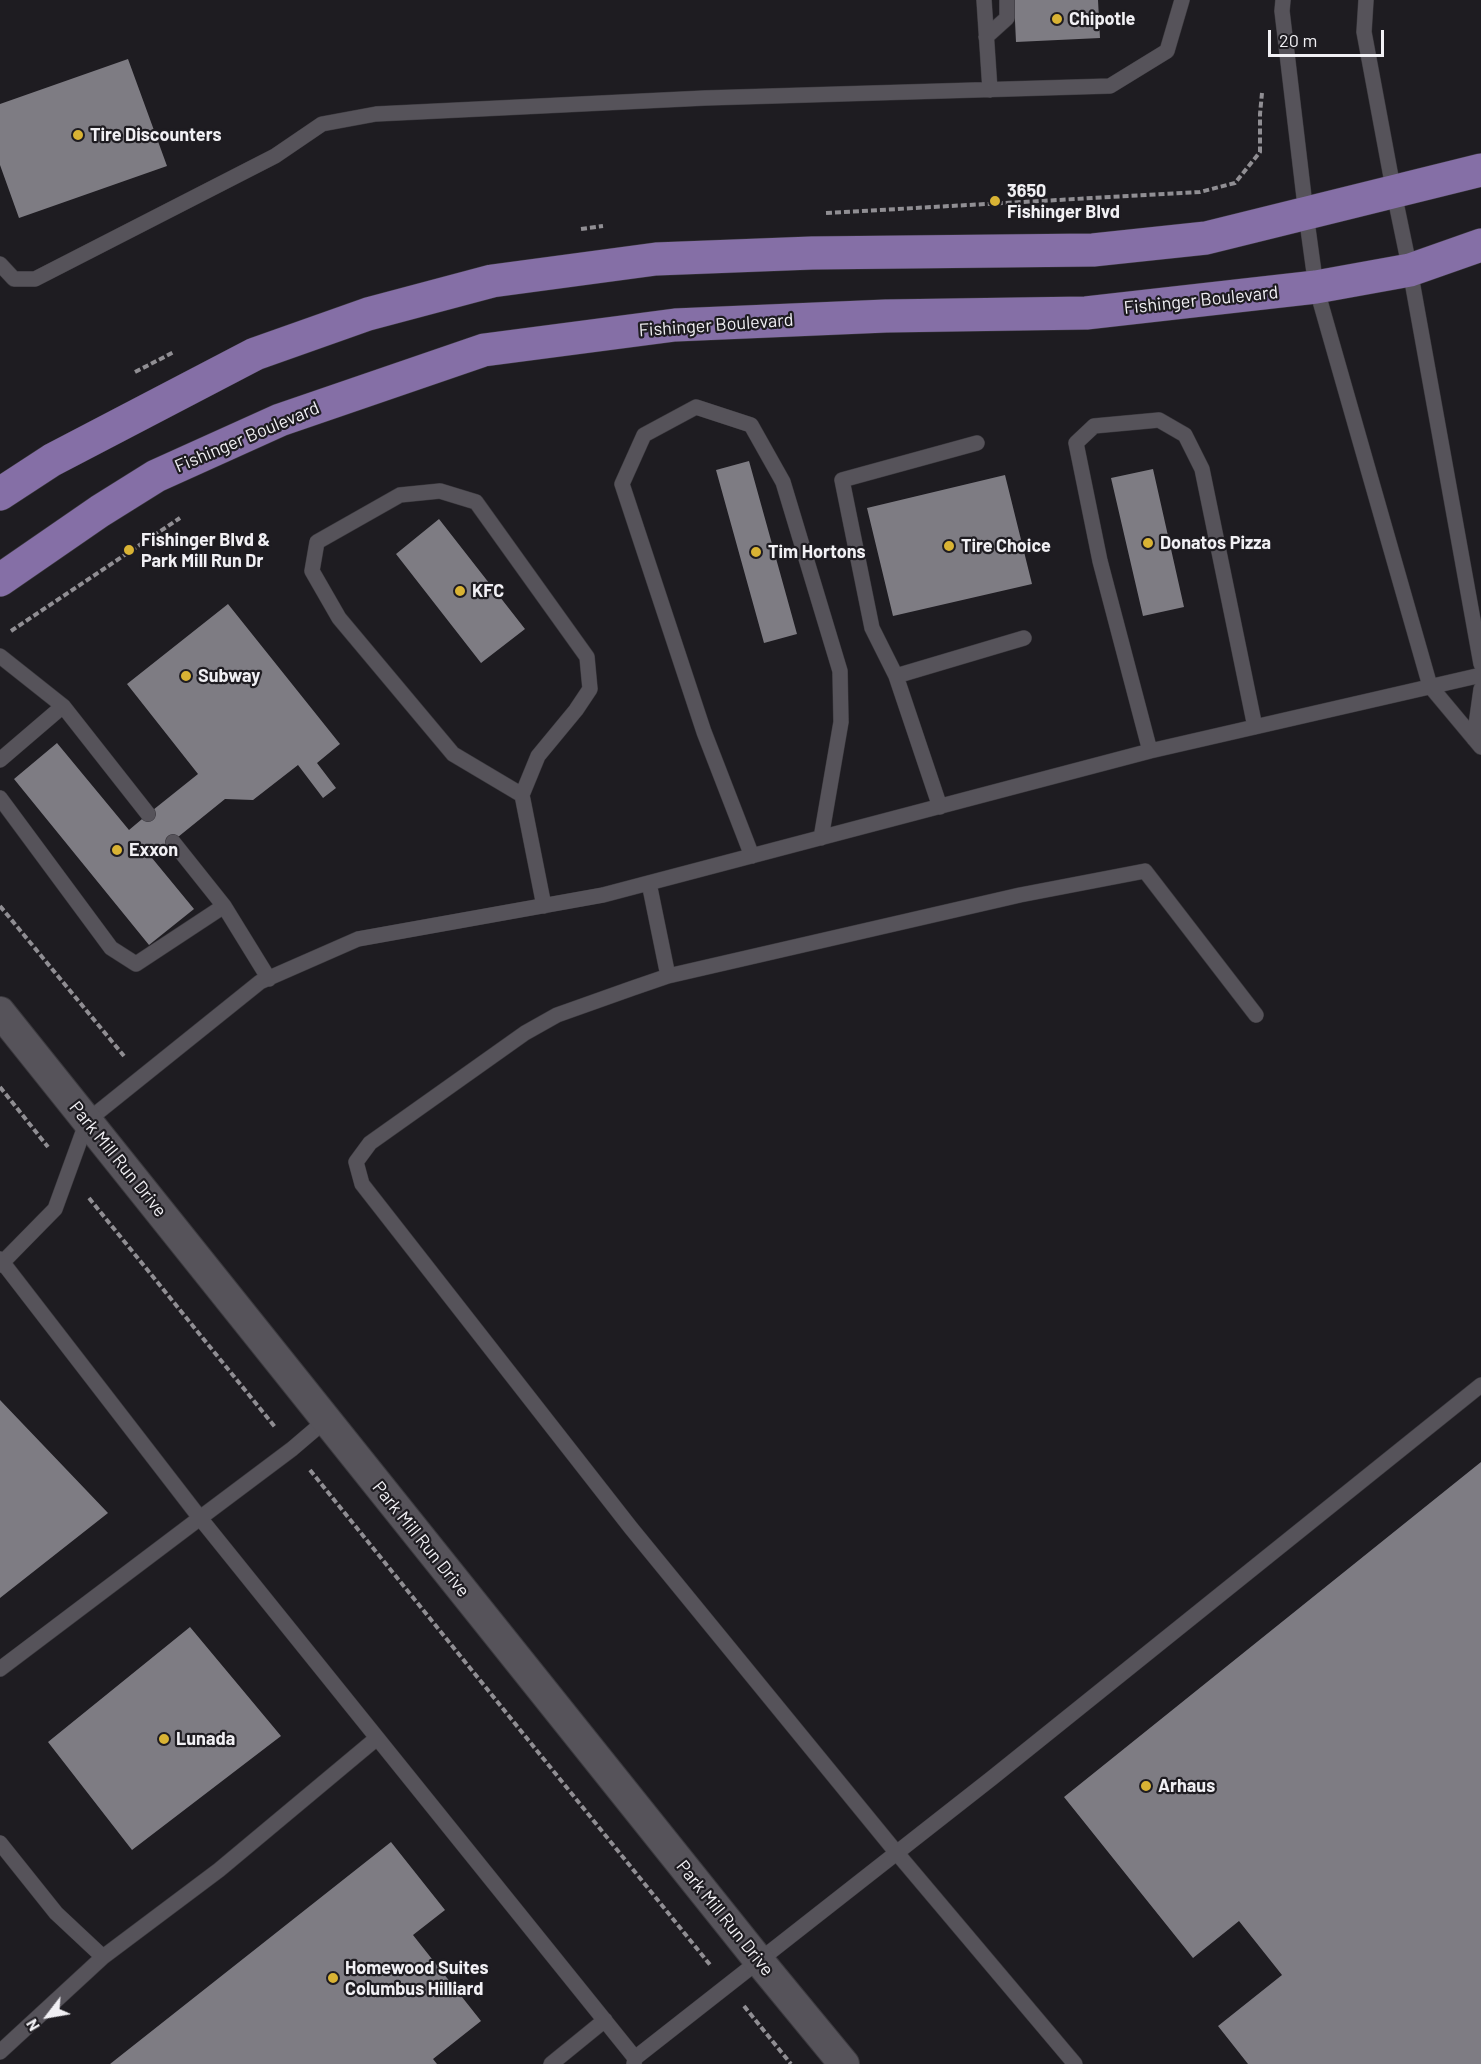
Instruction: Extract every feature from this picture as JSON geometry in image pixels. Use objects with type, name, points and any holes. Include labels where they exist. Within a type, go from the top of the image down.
[{"type":"main road","points":[[0,494],[52,460],[255,354],[368,314],[492,281],[656,260],[812,253],[1093,250],[1206,238],[1481,170]]},
{"type":"main road","name":"Fishinger Boulevard","points":[[0,580],[100,511],[156,476],[280,420],[484,350],[675,325],[886,316],[1086,313],[1316,287],[1410,270],[1481,246]]},
{"type":"street","name":"Park Mill Run Drive","points":[[0,1012],[844,2064]]},
{"type":"lane","points":[[984,0],[990,90]]},
{"type":"lane","points":[[986,37],[1007,18],[1007,0]]},
{"type":"lane","points":[[0,264],[14,279],[35,279],[275,156],[322,123],[365,116],[705,98],[1110,86],[1167,51],[1182,0]]},
{"type":"lane","points":[[1282,0],[1316,287],[1430,686],[1478,743]]},
{"type":"lane","points":[[1366,0],[1364,32],[1410,270],[1481,664]]},
{"type":"lane","points":[[752,856],[704,732],[622,484],[644,435],[696,407],[751,424],[783,482],[840,671],[841,722],[821,838]]},
{"type":"lane","points":[[1150,751],[1100,561],[1076,443],[1094,426],[1159,420],[1185,435],[1202,469],[1255,727]]},
{"type":"lane","points":[[940,807],[896,676],[872,628],[842,480],[976,443]]},
{"type":"lane","points":[[522,795],[453,754],[339,618],[312,571],[317,542],[400,495],[440,492],[476,502],[587,657],[590,689],[576,710],[538,756],[522,795],[544,906]]},
{"type":"lane","points":[[896,676],[1024,638]]},
{"type":"lane","points":[[0,656],[63,706],[148,814]]},
{"type":"lane","points":[[1481,675],[1150,751],[603,895],[358,939],[260,982],[87,1121],[56,1209],[1,1262],[200,1518],[605,2020],[635,2061],[992,1778],[1481,1384]]},
{"type":"lane","points":[[1478,743],[1481,689]]},
{"type":"lane","points":[[0,760],[63,706]]},
{"type":"lane","points":[[0,798],[111,948],[136,964],[224,906]]},
{"type":"lane","points":[[172,842],[224,906],[269,979]]},
{"type":"lane","points":[[1075,2064],[896,1852],[631,1528],[362,1184],[356,1162],[370,1143],[525,1033],[558,1015],[668,976],[1020,895],[1145,871],[1256,1015]]},
{"type":"lane","points":[[650,883],[668,976]]},
{"type":"lane","points":[[0,1669],[292,1449],[326,1420]]},
{"type":"lane","points":[[0,2052],[103,1957],[219,1870],[377,1738]]},
{"type":"lane","points":[[0,1843],[56,1913],[103,1957]]},
{"type":"lane","points":[[550,2064],[605,2020]]},
{"type":"path","points":[[7,634],[180,518]]},
{"type":"path","points":[[0,906],[142,1077]]},
{"type":"path","points":[[0,1087],[791,2064]]},
{"type":"building","name":"Chipotle","points":[[1014,0],[1098,0],[1100,38],[1016,42]]},
{"type":"building","name":"Tire Discounters","points":[[128,59],[167,166],[19,218],[0,165],[0,104]]},
{"type":"building","name":"Tim Hortons","points":[[749,461],[797,634],[764,643],[716,470]]},
{"type":"building","name":"Donatos Pizza","points":[[1153,469],[1184,607],[1143,616],[1111,478]]},
{"type":"building","name":"Tire Choice","points":[[1005,475],[1032,584],[893,616],[867,508]]},
{"type":"building","name":"KFC","points":[[439,519],[525,629],[481,663],[396,554]]},
{"type":"building","points":[[228,604],[340,744],[317,763],[336,788],[323,798],[298,765],[253,800],[225,799],[152,858],[194,909],[149,945],[14,779],[57,743],[129,830],[198,774],[127,684]]},
{"type":"building","points":[[0,1400],[108,1513],[0,1598]]},
{"type":"building","points":[[1481,1462],[1481,2064],[1248,2064],[1218,2026],[1282,1975],[1239,1921],[1193,1958],[1064,1797]]},
{"type":"building","name":"Lunada","points":[[190,1627],[281,1736],[132,1850],[48,1742]]},
{"type":"building","name":"Homewood Suites Columbus Hilliard","points":[[391,1842],[445,1910],[413,1935],[481,2021],[433,2059],[437,2064],[110,2064]]},
{"type":"place","name":"Chipotle","points":[[1057,19]]},
{"type":"place","name":"Tire Discounters","points":[[78,135]]},
{"type":"place","name":"3650 Fishinger Blvd","points":[[995,201]]},
{"type":"place","name":"Donatos Pizza","points":[[1148,543]]},
{"type":"place","name":"Tire Choice","points":[[949,546]]},
{"type":"place","name":"Fishinger Blvd & Park Mill Run Dr","points":[[129,550]]},
{"type":"place","name":"Tim Hortons","points":[[756,552]]},
{"type":"place","name":"KFC","points":[[460,591]]},
{"type":"place","name":"Subway","points":[[186,676]]},
{"type":"place","name":"Exxon","points":[[117,850]]},
{"type":"place","name":"Lunada","points":[[164,1739]]},
{"type":"place","name":"Arhaus","points":[[1146,1786]]},
{"type":"place","name":"Homewood Suites Columbus Hilliard","points":[[333,1978]]}]
